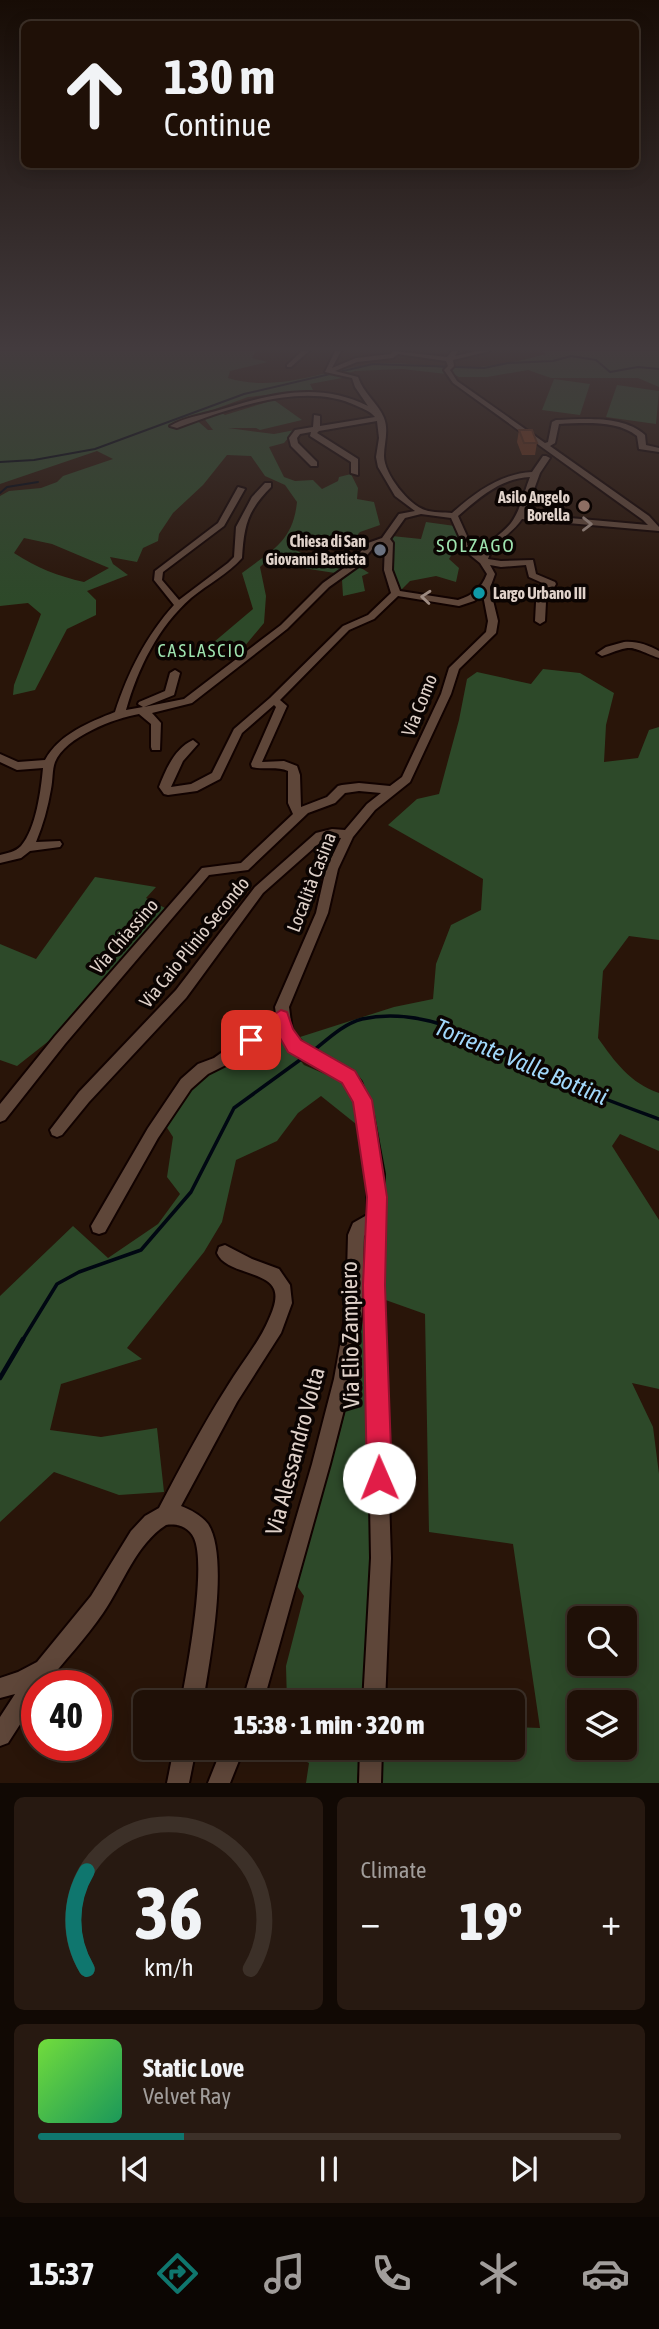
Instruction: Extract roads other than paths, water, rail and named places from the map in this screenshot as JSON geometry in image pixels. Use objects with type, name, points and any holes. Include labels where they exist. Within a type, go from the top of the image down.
[{"type":"street","points":[[296,434],[293,438],[294,444],[314,464]]},
{"type":"street","points":[[314,434],[356,462],[355,473]]},
{"type":"street","points":[[382,434],[382,467],[401,499],[421,512]]},
{"type":"street","points":[[527,434],[561,459],[576,466],[657,529]]},
{"type":"street","points":[[544,446],[551,443],[553,434]]},
{"type":"street","points":[[640,434],[642,447],[659,450]]},
{"type":"street","points":[[544,446],[546,458],[550,462],[561,459]]},
{"type":"street","points":[[483,561],[486,551],[520,516],[535,474],[546,458]]},
{"type":"street","points":[[454,516],[477,494],[517,474],[535,474],[561,459]]},
{"type":"street","points":[[120,714],[136,665],[146,647],[179,605],[238,558],[239,531],[248,509],[268,485]]},
{"type":"street","points":[[179,605],[158,580],[159,571],[221,524],[241,489]]},
{"type":"street","points":[[27,847],[44,799],[49,764],[64,744],[90,726],[120,714],[188,701],[284,626],[326,585],[354,565],[371,545],[386,540],[402,516],[421,512],[454,516]]},
{"type":"street","points":[[454,516],[463,536],[463,546],[483,561],[530,562],[532,575],[552,584],[541,602],[540,621]]},
{"type":"street","points":[[520,516],[568,523],[657,529]]},
{"type":"street","points":[[386,540],[389,543],[388,570],[397,593]]},
{"type":"street","name":"Via Como","points":[[391,790],[406,779],[412,768],[446,694],[454,668],[491,633],[494,621],[486,588],[491,577],[483,561]]},
{"type":"street","points":[[192,744],[175,762],[165,788],[168,791],[193,788],[216,776],[238,731],[274,700],[332,640],[346,628],[371,617],[397,593],[442,598],[455,603],[471,599],[486,588]]},
{"type":"street","points":[[602,653],[614,646],[631,643],[659,654]]},
{"type":"street","points":[[120,714],[132,707],[154,702],[170,692],[175,673]]},
{"type":"street","name":"Località Casina","points":[[274,700],[282,706],[256,764],[287,765],[293,769],[296,779],[293,800],[299,814],[308,807],[331,800],[342,789],[349,787],[391,790]]},
{"type":"street","points":[[135,710],[146,713],[156,723],[156,747]]},
{"type":"street","points":[[0,758],[17,766],[49,764]]},
{"type":"street","name":"Località Casina","points":[[281,1017],[282,1007],[321,913],[332,869],[348,835],[391,790]]},
{"type":"street","name":"Via Chiassino","points":[[0,1115],[60,1040],[206,872],[244,867],[299,814]]},
{"type":"street","name":"Via Caio Plinio Secondo","points":[[57,1130],[84,1097],[181,994],[259,890],[320,836],[332,833],[348,835]]},
{"type":"street","points":[[0,859],[16,855],[27,847],[56,844]]},
{"type":"street","points":[[99,1226],[153,1133],[186,1084],[203,1069],[219,1062],[281,1017]]},
{"type":"street","name":"Via Elio Zampiero","points":[[281,1017],[285,1032],[295,1046],[348,1077],[363,1100],[376,1174],[374,1285],[381,1558],[374,1690]]},
{"type":"street","name":"Via Alessandro Volta","points":[[256,1690],[343,1379],[354,1312],[356,1235],[359,1229],[377,1218]]},
{"type":"street","points":[[0,1735],[44,1669],[65,1648],[104,1595],[138,1538],[153,1522],[166,1514],[230,1396],[275,1327],[284,1303],[282,1285],[273,1275],[225,1253]]},
{"type":"street","points":[[166,1514],[185,1517],[194,1524],[202,1533],[205,1548],[204,1622],[194,1690]]},
{"type":"street","points":[[0,1688],[22,1681],[44,1669]]},
{"type":"street","points":[[178,1783],[183,1760]]},
{"type":"street","points":[[219,1783],[228,1760]]},
{"type":"street","points":[[370,1783],[371,1760]]},
{"type":"waterway","points":[[0,462],[34,460],[95,449],[135,434]]},
{"type":"waterway","points":[[0,493],[7,487],[38,482]]},
{"type":"waterway","name":"Torrente Valle Bottini","points":[[313,1051],[355,1021],[390,1016],[417,1018],[470,1035],[569,1084],[659,1119]]},
{"type":"waterway","name":"Torrente Valle Bottini","points":[[22,1341],[57,1284],[79,1272],[141,1250],[191,1192],[234,1108],[304,1057]]},
{"type":"waterway","name":"Torrente Valle Bottini","points":[[0,1378],[23,1339]]},
{"type":"place","name":"Asilo Angelo Borella","points":[[584,506]]},
{"type":"place","name":"Chiesa di San Giovanni Battista","points":[[380,550]]},
{"type":"place","name":"Largo Urbano III","points":[[479,593]]},
{"type":"district","name":"SOLZAGO","points":[[476,545]]},
{"type":"district","name":"CASLASCIO","points":[[202,651]]}]
